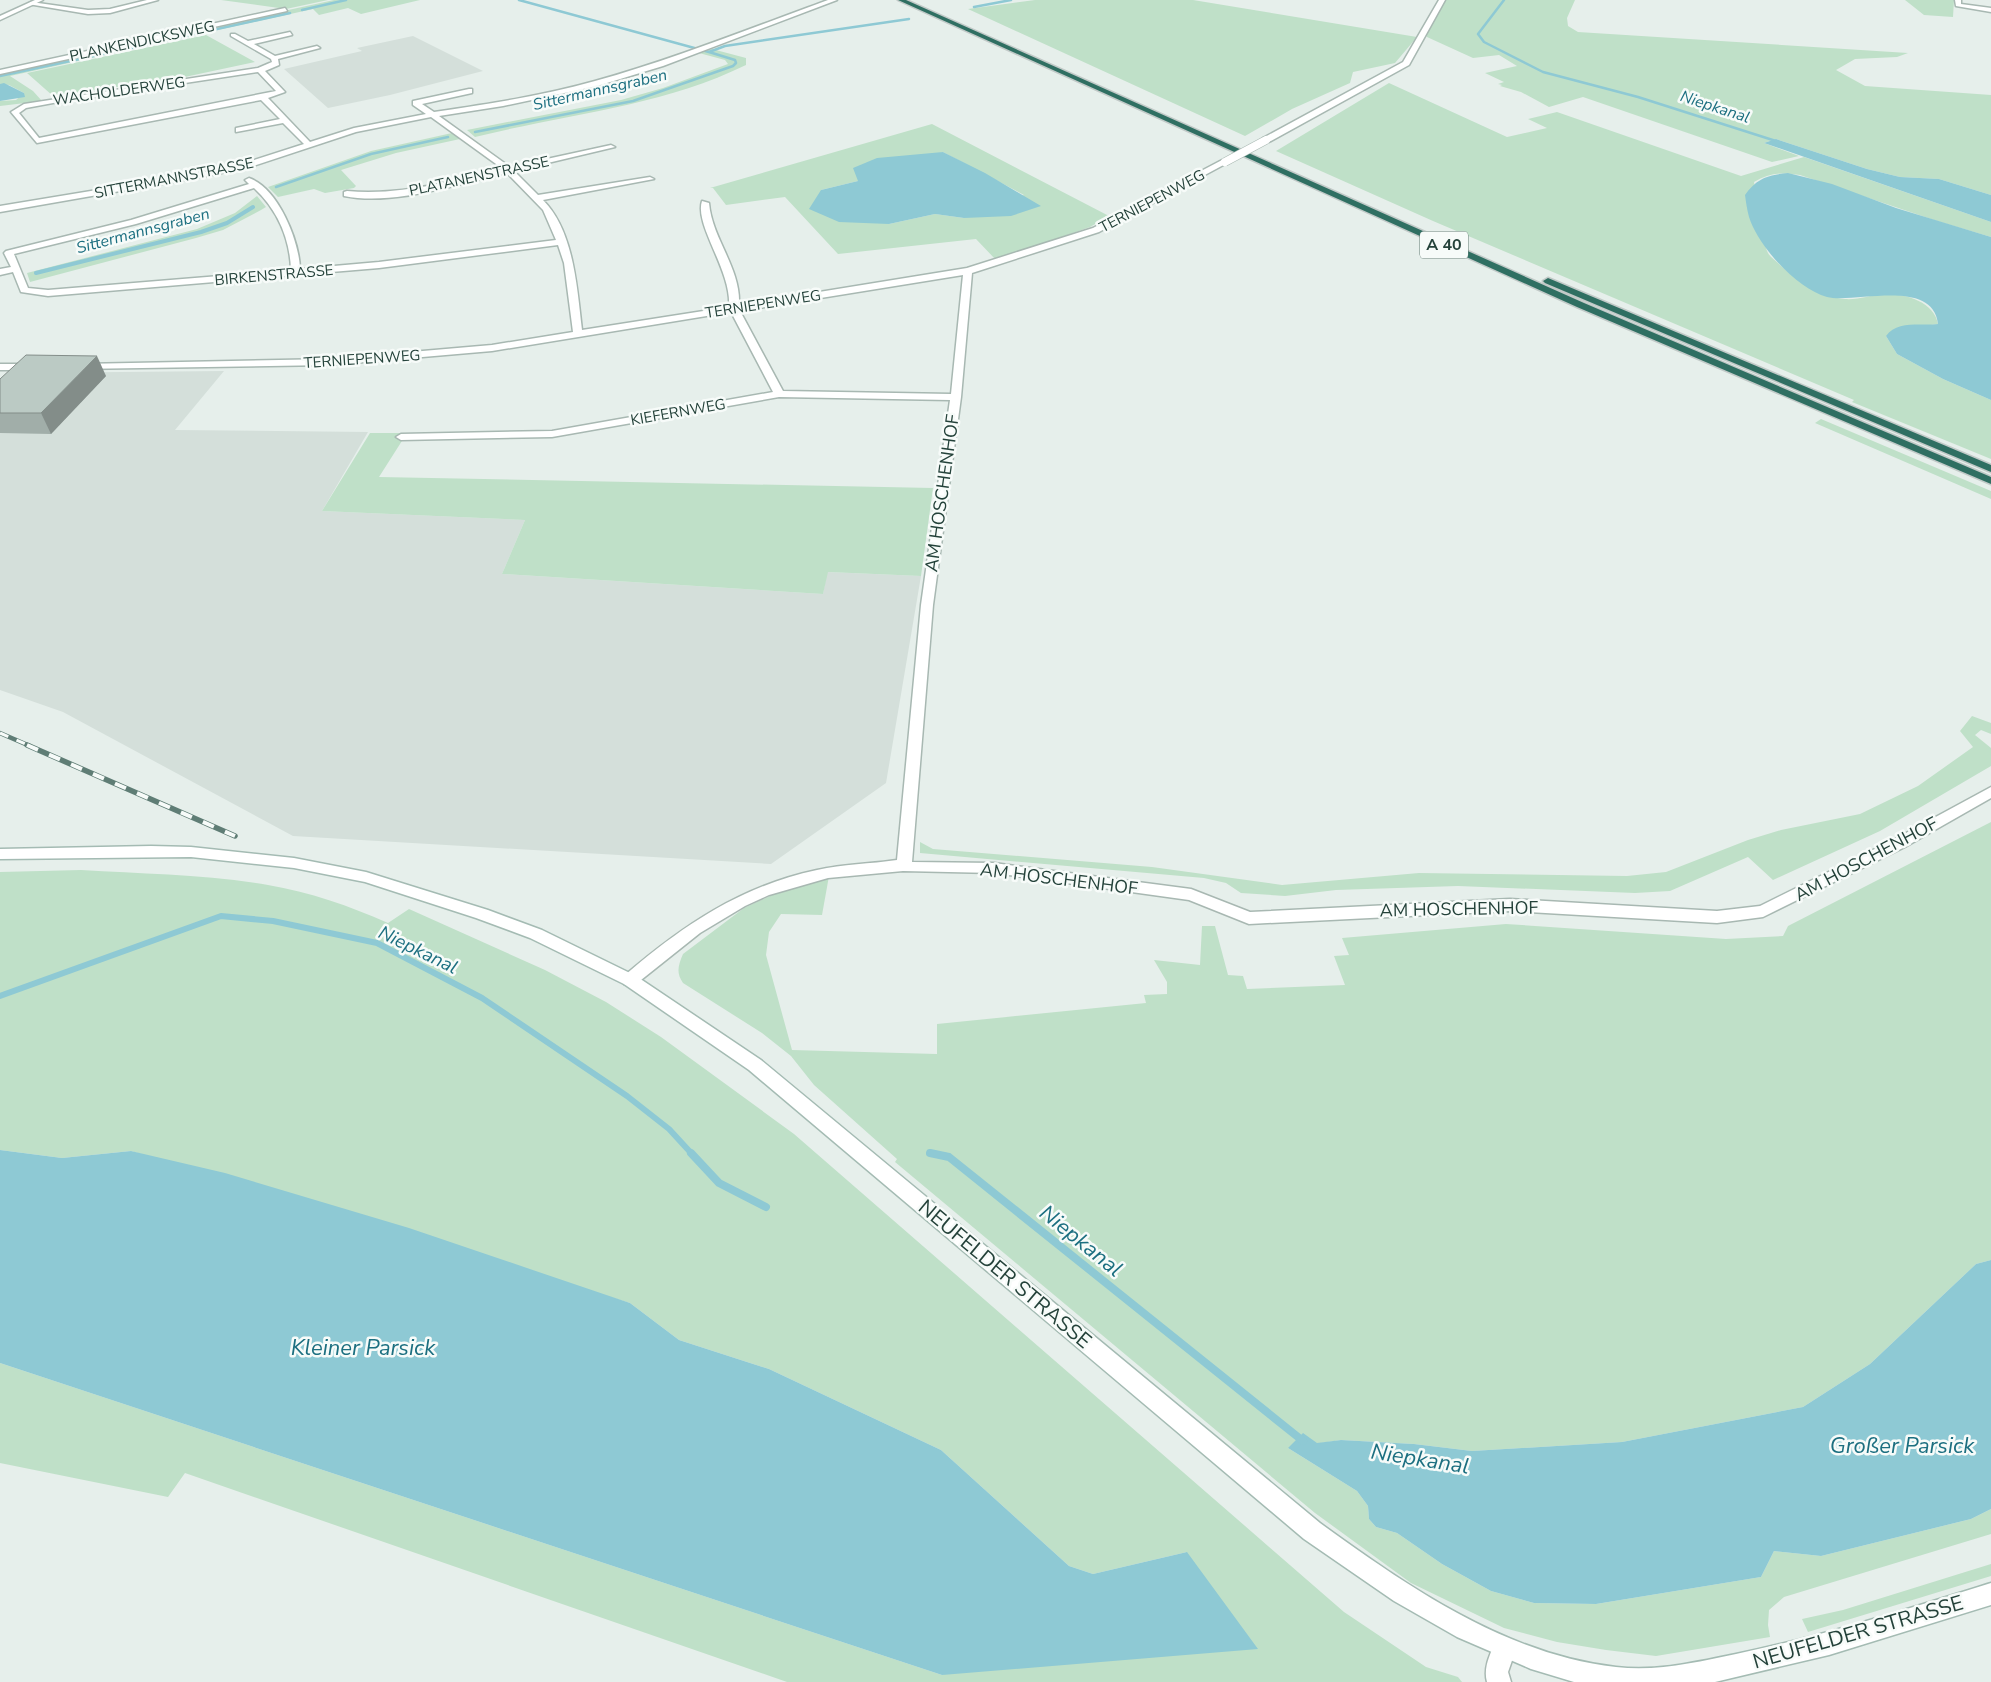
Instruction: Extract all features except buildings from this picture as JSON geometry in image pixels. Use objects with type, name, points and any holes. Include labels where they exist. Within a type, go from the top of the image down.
[{"type":"highway","name":"A 40","points":[[901,0],[1553,294],[1991,481]]},
{"type":"highway","name":"A 40","points":[[918,0],[1574,292],[1991,468]]},
{"type":"street","points":[[0,18],[40,0]]},
{"type":"street","points":[[137,0],[147,2]]},
{"type":"street","points":[[31,4],[88,12],[155,0]]},
{"type":"street","name":"SITTERMANNSTRASSE","points":[[0,209],[234,169],[308,144],[392,121],[432,116],[594,84],[700,49],[834,0]]},
{"type":"street","name":"TERNIEPENWEG","points":[[74,367],[330,362],[474,350],[578,335],[968,271],[1096,230],[1392,73],[1406,63],[1442,0]]},
{"type":"street","points":[[1958,0],[1958,5],[1991,10]]},
{"type":"street","points":[[63,9],[79,2]]},
{"type":"street","name":"PLANKENDICKSWEG","points":[[0,72],[285,10]]},
{"type":"street","points":[[248,43],[290,34]]},
{"type":"street","points":[[233,35],[274,58],[317,48]]},
{"type":"street","points":[[274,58],[276,63],[260,70],[281,92],[263,97],[308,144]]},
{"type":"street","name":"WACHOLDERWEG","points":[[44,152],[15,112],[24,106],[260,70]]},
{"type":"street","points":[[469,91],[416,102],[432,116],[447,124],[509,170],[538,198],[554,219],[569,263],[578,335]]},
{"type":"street","name":"WACHOLDERWEG","points":[[37,141],[263,97]]},
{"type":"street","points":[[239,130],[285,120]]},
{"type":"street","name":"PLATANENSTRASSE","points":[[347,194],[371,196],[417,191],[611,148]]},
{"type":"street","points":[[234,169],[256,185],[281,214],[292,237],[296,273]]},
{"type":"street","points":[[538,198],[650,179]]},
{"type":"street","points":[[0,272],[16,269],[9,253],[18,249],[133,222],[256,185]]},
{"type":"street","points":[[705,203],[704,214],[725,257],[736,300],[734,310],[779,394]]},
{"type":"street","name":"BIRKENSTRASSE","points":[[16,269],[24,290],[48,293],[296,273],[562,242]]},
{"type":"street","name":"AM HOSCHENHOF","points":[[904,865],[927,604],[956,397],[968,271]]},
{"type":"street","points":[[0,367],[38,367]]},
{"type":"street","name":"KIEFERNWEG","points":[[401,437],[552,434],[779,394],[956,397]]},
{"type":"street","name":"AM HOSCHENHOF","points":[[630,980],[676,940],[708,918],[751,895],[816,875],[904,865],[909,868],[994,868],[1191,895],[1249,918],[1415,908],[1510,906],[1716,917],[1763,911],[1900,843],[1991,792]]},
{"type":"street","name":"NEUFELDER STRASSE","points":[[0,854],[151,850],[192,852],[294,863],[366,877],[482,914],[536,934],[630,980],[755,1065],[1312,1531],[1370,1574],[1413,1601],[1504,1649],[1585,1673],[1631,1680],[1676,1678],[1784,1657],[1991,1594]]},
{"type":"street","points":[[1500,1682],[1496,1672],[1504,1649]]},
{"type":"shaded area","points":[[413,36],[483,71],[390,95],[328,108],[284,69],[362,51],[357,48]]},
{"type":"shaded area","points":[[224,371],[175,430],[368,432],[322,511],[525,520],[502,574],[823,594],[827,572],[921,576],[886,783],[771,864],[293,836],[63,712],[0,690],[0,385],[19,373]]},
{"type":"green space","points":[[221,0],[328,0],[286,9]]},
{"type":"green space","points":[[334,0],[420,0],[361,14],[348,8],[319,15],[313,9],[10,76],[33,91],[42,101],[0,106],[0,101],[16,100],[24,93],[9,85],[0,84],[0,73]]},
{"type":"green space","points":[[1035,0],[1193,0],[1417,37],[1395,63],[1353,72],[1350,83],[1292,109],[1245,136],[968,9]]},
{"type":"green space","points":[[1445,0],[1575,0],[1567,18],[1568,26],[1578,32],[1908,53],[1897,57],[1855,59],[1836,70],[1865,86],[1991,95],[1991,195],[1939,179],[1900,177],[1867,169],[1776,139],[1764,143],[1799,156],[1772,162],[1583,97],[1549,107],[1521,92],[1500,86],[1502,85],[1498,84],[1504,82],[1485,73],[1517,66],[1499,55],[1473,58],[1427,37],[1425,34]]},
{"type":"green space","points":[[1905,0],[1954,0],[1953,17],[1924,15]]},
{"type":"green space","points":[[206,35],[255,62],[180,78],[53,96],[27,73]]},
{"type":"green space","points":[[712,49],[746,58],[746,65],[680,91],[613,108],[475,137],[467,130],[621,100],[663,88],[728,64],[725,60],[699,53]]},
{"type":"green space","points":[[1389,83],[1507,137],[1547,128],[1528,119],[1557,112],[1741,176],[1804,157],[1991,222],[1991,237],[1800,175],[1776,174],[1754,182],[1768,253],[1801,282],[1818,292],[1835,298],[1850,299],[1883,294],[1900,295],[1917,300],[1931,309],[1938,324],[1886,336],[1897,354],[1943,379],[1991,400],[1991,459],[1852,402],[1854,400],[1433,221],[1276,151]]},
{"type":"green space","points":[[932,124],[1109,216],[1090,227],[996,260],[976,239],[838,254],[785,197],[726,205],[713,188],[710,188]],"holes":[[[943,152],[1024,195],[964,218],[935,214],[889,224],[821,190],[858,181]]]},
{"type":"green space","points":[[452,133],[460,139],[396,153],[341,170],[356,186],[354,188],[325,193],[314,189],[278,197],[268,187],[371,151]]},
{"type":"green space","points":[[257,196],[266,207],[223,230],[30,282],[27,273],[197,229],[235,213]]},
{"type":"green space","points":[[1821,419],[1991,491],[1991,499],[1815,423]]},
{"type":"green space","points":[[370,433],[407,433],[379,477],[933,488],[921,576],[828,572],[823,594],[502,574],[525,520],[322,511]]},
{"type":"green space","points":[[1972,716],[1991,723],[1991,734],[1981,730],[1975,735],[1991,748],[1991,766],[1880,831],[1773,880],[1748,857],[1670,891],[1635,893],[1458,886],[1336,890],[1285,896],[1241,893],[1226,883],[1204,878],[920,853],[920,842],[933,849],[1152,867],[1282,885],[1419,873],[1627,876],[1666,872],[1748,840],[1781,830],[1860,814],[1918,786],[1973,747],[1960,731]]},
{"type":"green space","points":[[1991,822],[1991,1260],[1976,1264],[1870,1364],[1803,1407],[1622,1442],[1472,1451],[1414,1444],[1341,1440],[1288,1448],[1357,1491],[1368,1506],[1369,1519],[1376,1527],[1397,1533],[1442,1564],[1491,1591],[1534,1603],[1596,1604],[1761,1577],[1774,1551],[1821,1556],[1971,1519],[1991,1509],[1991,1534],[1784,1597],[1769,1610],[1768,1625],[1770,1637],[1656,1656],[1557,1642],[1504,1628],[1411,1583],[1315,1513],[895,1162],[897,1159],[814,1085],[791,1056],[762,1033],[683,983],[679,973],[683,954],[744,908],[779,892],[829,876],[822,915],[781,914],[769,932],[766,955],[792,1050],[937,1054],[937,1024],[1146,1003],[1144,995],[1167,994],[1167,982],[1154,960],[1200,965],[1202,926],[1215,926],[1228,975],[1243,976],[1247,989],[1345,985],[1334,956],[1349,955],[1342,938],[1506,924],[1726,939],[1783,936],[1788,926]]},
{"type":"green space","points":[[81,870],[198,876],[245,881],[299,891],[329,900],[388,923],[409,909],[545,970],[606,1002],[661,1037],[794,1134],[1344,1612],[1426,1667],[1458,1677],[1462,1682],[787,1682],[185,1473],[168,1497],[0,1463],[0,1363],[942,1675],[1187,1552],[1093,1574],[1069,1566],[941,1450],[769,1369],[679,1340],[630,1303],[131,1151],[62,1158],[0,1150],[0,872]]},
{"type":"green space","points":[[1991,1564],[1991,1576],[1808,1632],[1802,1619],[1843,1610]]},
{"type":"water","points":[[4,83],[24,93],[25,97],[0,101],[0,84]]},
{"type":"water","points":[[1776,139],[1867,169],[1900,177],[1939,179],[1991,195],[1991,222],[1764,143]]},
{"type":"water","points":[[943,152],[985,173],[1041,206],[1011,216],[964,218],[935,214],[889,224],[839,222],[809,209],[821,190],[858,181],[853,168],[877,158]]},
{"type":"water","points":[[1788,173],[1832,184],[1896,208],[1991,237],[1991,400],[1943,379],[1897,354],[1886,336],[1891,331],[1903,326],[1938,324],[1933,310],[1922,301],[1908,297],[1891,296],[1827,297],[1803,285],[1780,265],[1761,241],[1754,228],[1748,214],[1745,195],[1749,189],[1764,178]]},
{"type":"water","name":"Kleiner Parsick","points":[[0,1150],[62,1158],[131,1151],[225,1173],[409,1228],[630,1303],[679,1340],[769,1369],[941,1450],[1069,1566],[1093,1574],[1187,1552],[1258,1649],[942,1675],[0,1363]]},
{"type":"water","name":"Großer Parsick","points":[[1991,1260],[1991,1509],[1971,1519],[1821,1556],[1774,1551],[1761,1577],[1596,1604],[1534,1603],[1491,1591],[1442,1564],[1397,1533],[1376,1527],[1369,1519],[1368,1506],[1357,1491],[1288,1448],[1303,1433],[1317,1443],[1341,1440],[1414,1444],[1472,1451],[1622,1442],[1803,1407],[1870,1364],[1976,1264]]},
{"type":"waterway","points":[[302,10],[346,0]]},
{"type":"waterway","points":[[519,0],[709,52]]},
{"type":"waterway","name":"Sittermannsgraben","points":[[974,7],[1011,0]]},
{"type":"waterway","name":"Niepkanal","points":[[1504,0],[1478,34],[1484,42],[1543,72],[1638,97],[1779,142]]},
{"type":"waterway","points":[[176,38],[290,13]]},
{"type":"waterway","name":"Sittermannsgraben","points":[[709,52],[725,46],[909,19]]},
{"type":"waterway","points":[[0,76],[168,40]]},
{"type":"waterway","name":"Sittermannsgraben","points":[[475,132],[633,101],[733,66],[736,63],[735,60],[709,52]]},
{"type":"waterway","name":"Sittermannsgraben","points":[[276,187],[371,154],[448,137]]},
{"type":"waterway","name":"Sittermannsgraben","points":[[36,273],[201,232],[227,223],[253,207]]},
{"type":"waterway","name":"Niepkanal","points":[[0,996],[221,916],[273,921],[377,943],[482,998],[627,1096],[669,1129],[692,1154]]},
{"type":"waterway","name":"Niepkanal","points":[[691,1153],[719,1183],[766,1207]]},
{"type":"waterway","name":"Niepkanal","points":[[935,1154],[930,1153],[949,1157],[1303,1441]]},
{"type":"railway","points":[[0,733],[30,746]]},
{"type":"railway","points":[[27,745],[235,836]]}]
